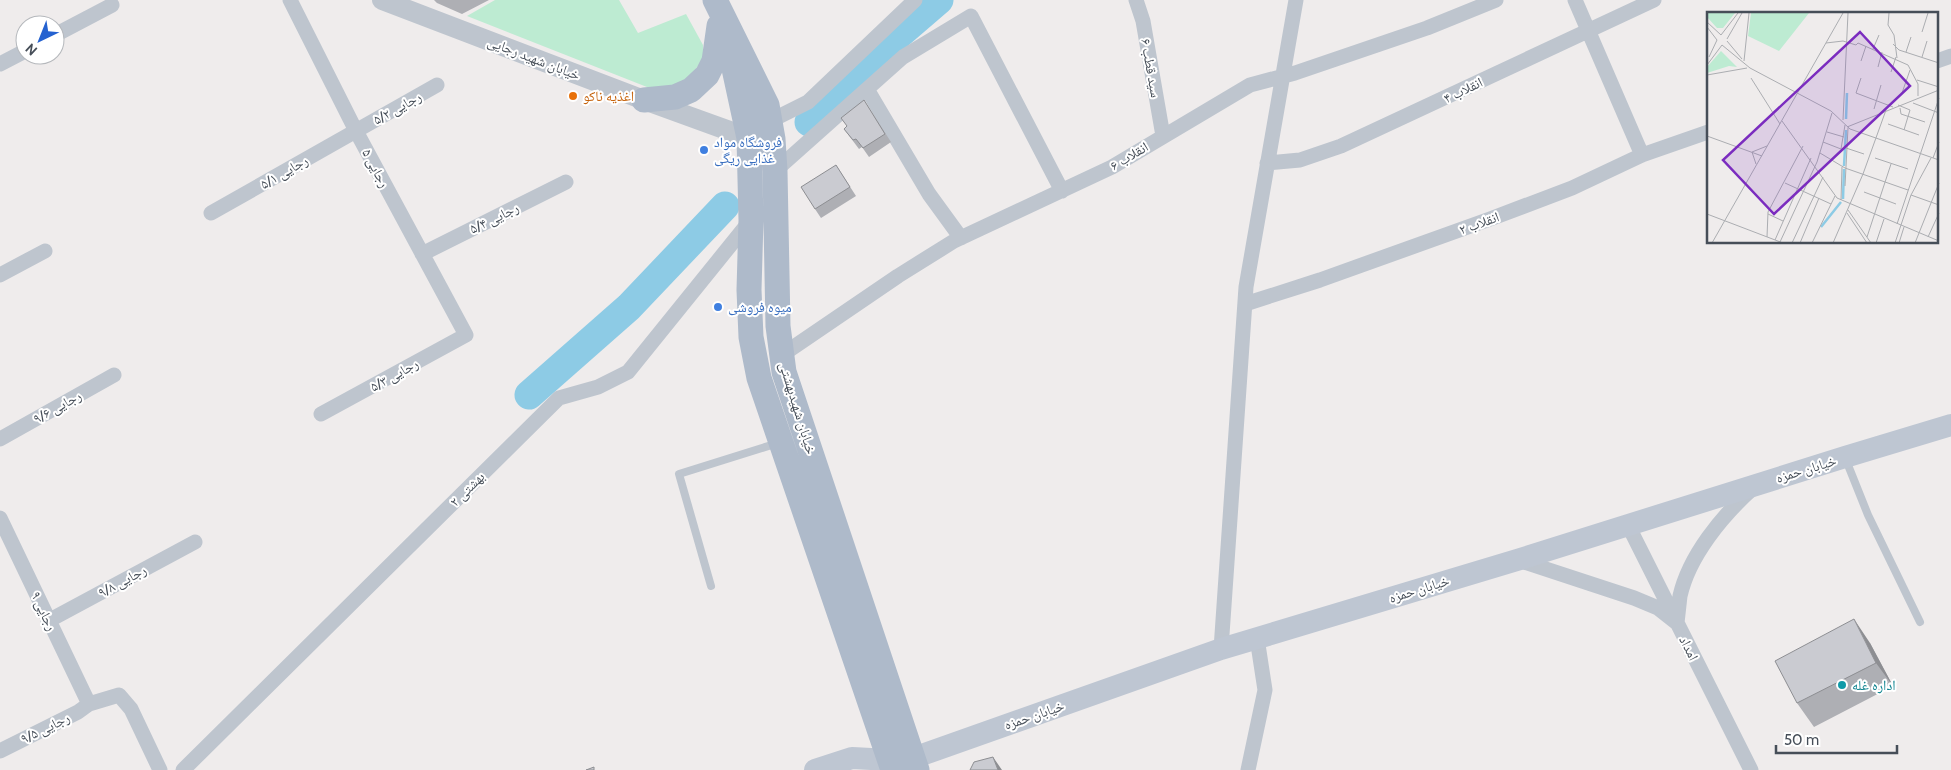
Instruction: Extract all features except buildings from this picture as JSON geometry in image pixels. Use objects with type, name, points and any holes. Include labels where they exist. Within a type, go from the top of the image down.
[{"type":"main road","points":[[644,100],[675,97],[691,90],[707,76],[714,61],[718,6]]},
{"type":"main road","name":"خیابان شهیدبهشتی","points":[[718,6],[767,104],[751,220],[751,336],[759,378],[780,443],[897,766]]},
{"type":"main road","name":"خیابان شهیدبهشتی","points":[[764,133],[775,171],[778,326],[784,372],[897,766]]},
{"type":"main road","name":"خیابان حمزه","points":[[815,770],[852,758],[897,766],[1221,649],[1517,560],[1951,425]]},
{"type":"street","name":"رجایی ۵","points":[[290,0],[356,131],[466,335]]},
{"type":"street","name":"خیابان شهید رجایی","points":[[382,0],[644,100],[764,133]]},
{"type":"street","points":[[764,133],[808,102],[915,0]]},
{"type":"street","name":"سید قطب ۶","points":[[1136,0],[1143,21],[1163,136]]},
{"type":"street","points":[[1221,649],[1246,287],[1296,0]]},
{"type":"street","name":"انقلاب ۶","points":[[782,355],[898,276],[960,238],[1112,167],[1250,85],[1282,77],[1427,28],[1496,0]]},
{"type":"street","points":[[1575,0],[1642,155]]},
{"type":"street","name":"انقلاب ۴","points":[[1267,163],[1300,160],[1341,146],[1654,0]]},
{"type":"street","points":[[65,30],[112,5]]},
{"type":"street","points":[[775,171],[903,57],[972,16],[1062,191]]},
{"type":"street","points":[[0,64],[15,56]]},
{"type":"street","points":[[1938,61],[1951,56]]},
{"type":"street","name":"رجایی ۵/۲","points":[[356,131],[437,85]]},
{"type":"street","points":[[867,89],[929,194],[960,238]]},
{"type":"street","name":"رجایی ۵/۱","points":[[211,213],[356,131]]},
{"type":"street","name":"انقلاب ۲","points":[[1245,304],[1320,280],[1490,219],[1572,188],[1642,155],[1707,132]]},
{"type":"street","name":"رجایی ۵/۴","points":[[422,254],[566,182]]},
{"type":"street","name":"بهشتی ۲","points":[[184,770],[559,398],[598,387],[628,372],[751,220]]},
{"type":"street","points":[[0,275],[45,251]]},
{"type":"street","name":"رجایی ۵/۳","points":[[321,414],[466,335]]},
{"type":"street","name":"رجایی ۹/۶","points":[[0,439],[114,375]]},
{"type":"street","points":[[1677,623],[1680,596],[1690,569],[1715,528],[1735,504],[1758,484]]},
{"type":"street","name":"رجایی ۹","points":[[0,518],[7,550],[48,621],[89,704]]},
{"type":"street","name":"امداد","points":[[1628,525],[1751,770]]},
{"type":"street","name":"رجایی ۹/۸","points":[[48,621],[195,542]]},
{"type":"street","points":[[1517,560],[1634,598],[1658,608],[1677,623]]},
{"type":"street","points":[[1248,770],[1265,690],[1257,638]]},
{"type":"street","name":"رجایی ۹/۵","points":[[0,751],[78,712],[89,704],[119,695],[131,708],[160,770]]},
{"type":"lane","points":[[710,586],[679,474],[780,443]]},
{"type":"lane","points":[[1845,457],[1868,514],[1920,622]]},
{"type":"green space","points":[[495,0],[619,0],[638,33],[686,14],[703,45],[703,60],[684,83],[652,89],[467,16]]},
{"type":"waterway","points":[[809,122],[882,49],[939,0]]},
{"type":"waterway","points":[[529,395],[629,307],[725,206]]},
{"type":"place","name":"اغذیه ناکو","points":[[573,96]]},
{"type":"place","name":"فروشگاه مواد غذایی ریگی","points":[[704,150]]},
{"type":"place","name":"میوه فروشی","points":[[718,307]]},
{"type":"place","name":"اداره غله","points":[[1842,685]]}]
